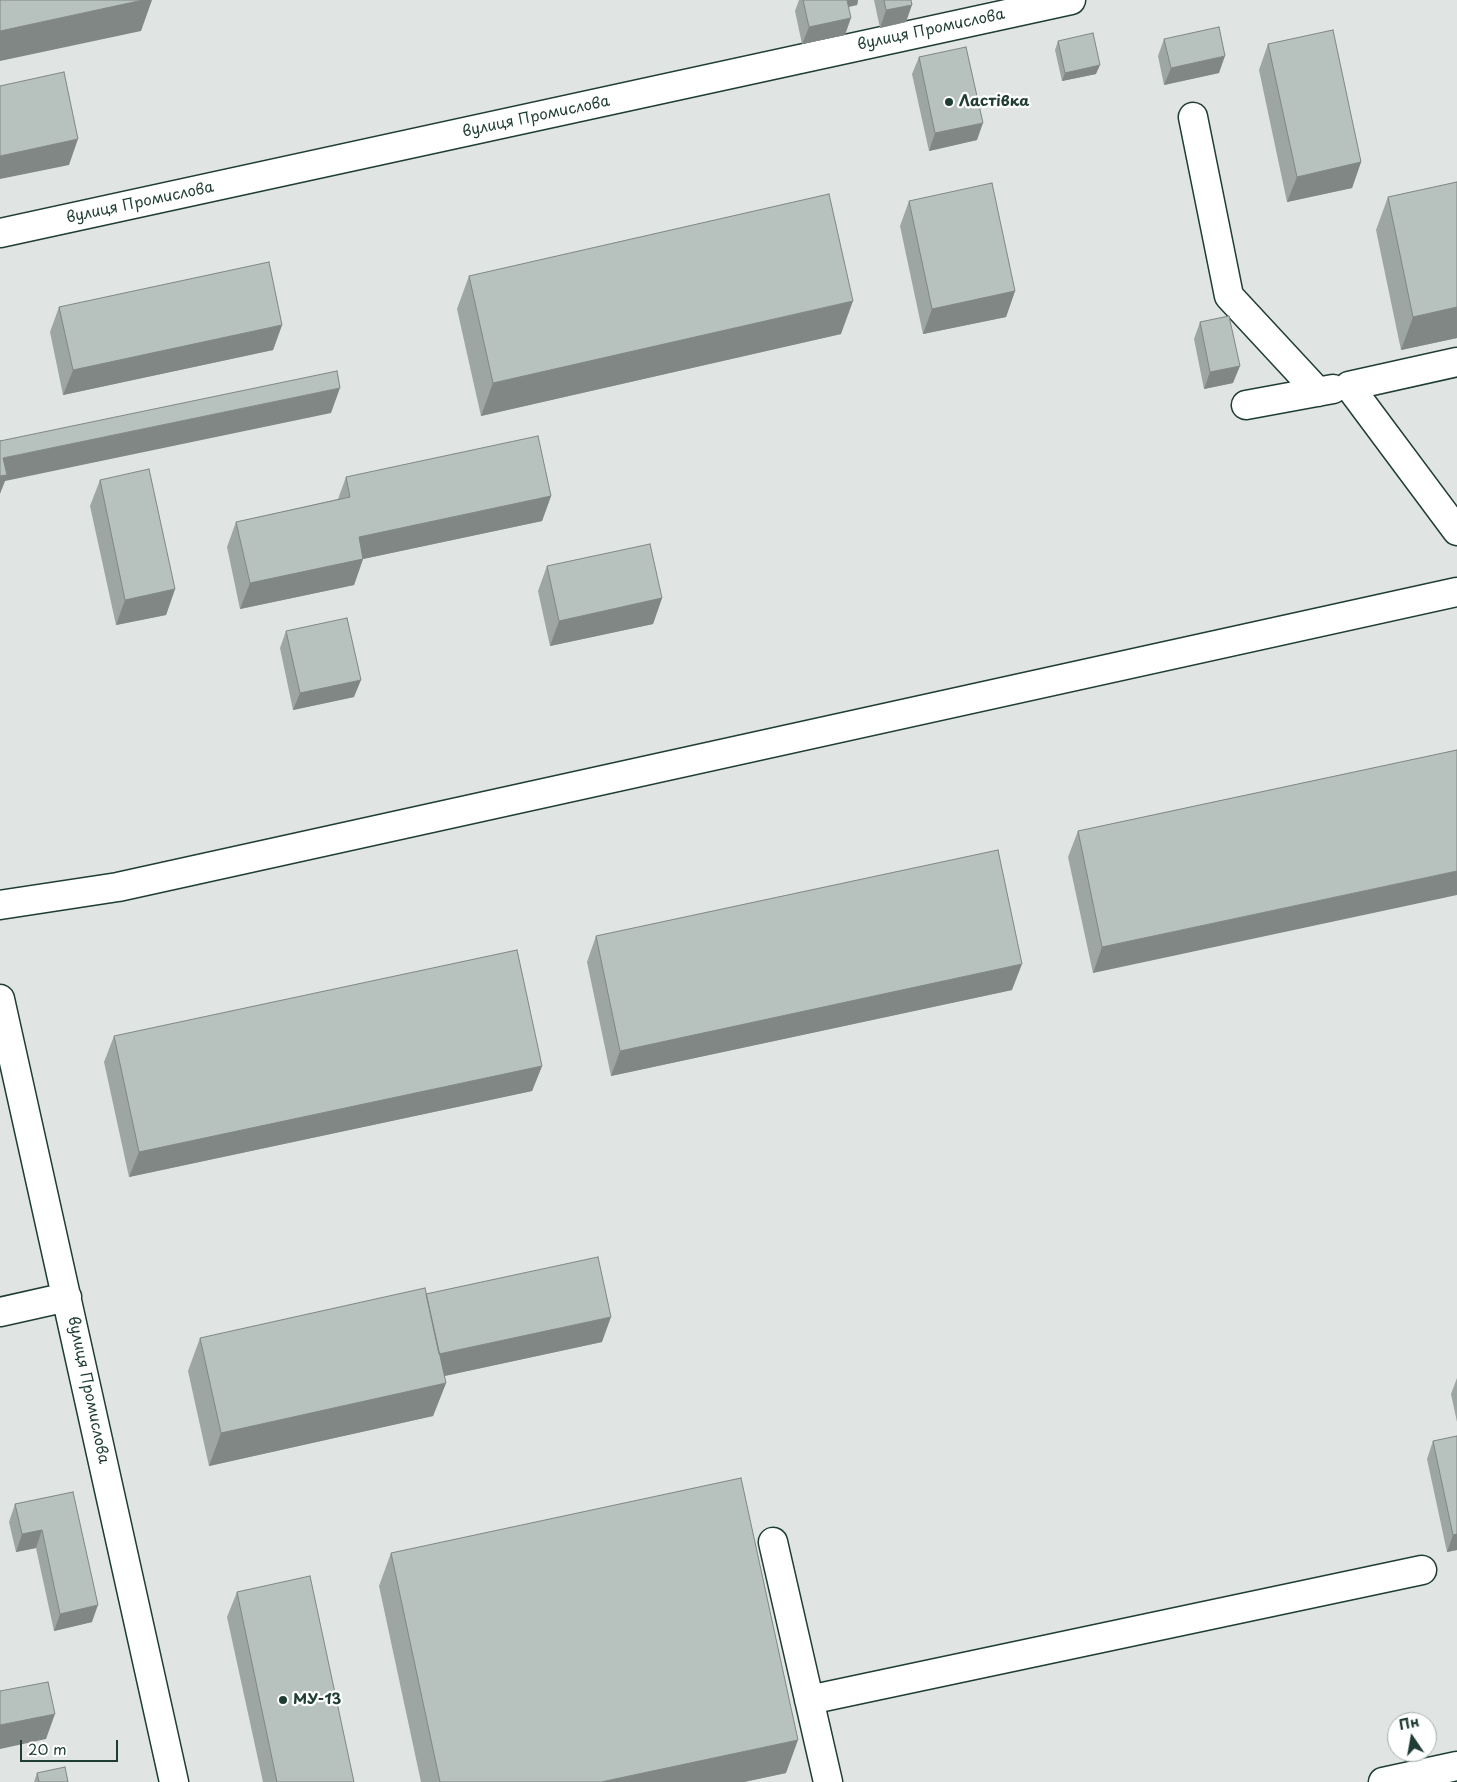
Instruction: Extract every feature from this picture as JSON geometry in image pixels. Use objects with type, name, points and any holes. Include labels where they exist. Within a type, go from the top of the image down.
[{"type":"street","name":"вулиця Промислова","points":[[0,233],[1071,0]]},
{"type":"street","points":[[1193,116],[1229,296],[1318,392]]},
{"type":"street","points":[[1246,405],[1349,386],[1457,362]]},
{"type":"street","points":[[1349,386],[1457,531]]},
{"type":"street","points":[[0,905],[118,887],[1457,592]]},
{"type":"street","name":"вулиця Промислова","points":[[0,999],[174,1782]]},
{"type":"street","points":[[0,1312],[67,1297]]},
{"type":"street","points":[[772,1542],[828,1782]]},
{"type":"street","points":[[809,1700],[1422,1570]]},
{"type":"street","points":[[1383,1782],[1457,1766]]},
{"type":"shaded area","points":[[0,0],[1457,0],[1457,1782],[0,1782]]},
{"type":"building","points":[[0,0],[143,0],[0,31]]},
{"type":"building","points":[[803,0],[847,0],[851,18],[809,27]]},
{"type":"building","points":[[884,0],[911,0],[912,5],[886,10]]},
{"type":"building","points":[[1219,27],[1225,56],[1171,68],[1164,39]]},
{"type":"building","points":[[1333,30],[1361,162],[1297,177],[1268,44]]},
{"type":"building","points":[[1093,33],[1100,65],[1065,73],[1058,41]]},
{"type":"building","points":[[966,47],[983,123],[935,133],[919,57]]},
{"type":"building","points":[[64,72],[78,139],[0,156],[0,86]]},
{"type":"building","points":[[1457,182],[1457,307],[1413,317],[1388,197]]},
{"type":"building","points":[[992,183],[1015,291],[932,309],[909,201]]},
{"type":"building","points":[[829,194],[853,301],[493,383],[469,276]]},
{"type":"building","points":[[269,262],[282,325],[73,370],[59,307]]},
{"type":"building","points":[[1229,316],[1240,366],[1210,372],[1200,322]]},
{"type":"building","points":[[337,371],[340,388],[3,458],[7,475],[0,476],[0,441]]},
{"type":"building","points":[[538,436],[551,496],[359,537],[363,559],[250,583],[236,522],[350,497],[346,477]]},
{"type":"building","points":[[149,469],[175,589],[125,600],[100,480]]},
{"type":"building","points":[[650,544],[662,598],[559,621],[547,566]]},
{"type":"building","points":[[347,618],[361,680],[300,693],[286,631]]},
{"type":"building","points":[[1457,750],[1457,871],[1102,947],[1078,831]]},
{"type":"building","points":[[998,850],[1022,964],[620,1051],[596,936]]},
{"type":"building","points":[[517,950],[542,1066],[139,1152],[114,1036]]},
{"type":"building","points":[[598,1257],[611,1317],[439,1354],[426,1294]]},
{"type":"building","points":[[425,1288],[446,1383],[221,1433],[200,1338]]},
{"type":"building","points":[[1457,1436],[1457,1534],[1453,1535],[1433,1441]]},
{"type":"building","points":[[741,1478],[798,1740],[601,1782],[440,1782],[391,1553]]},
{"type":"building","points":[[73,1492],[98,1605],[60,1614],[42,1530],[22,1534],[15,1504]]},
{"type":"building","name":"МУ-13","points":[[310,1576],[354,1782],[277,1782],[237,1592]]},
{"type":"building","points":[[48,1682],[55,1714],[0,1725],[0,1691]]},
{"type":"building","points":[[65,1767],[68,1782],[39,1782],[37,1773]]},
{"type":"place","name":"Ластівка","points":[[949,102]]},
{"type":"place","name":"МУ-13","points":[[283,1700]]}]
